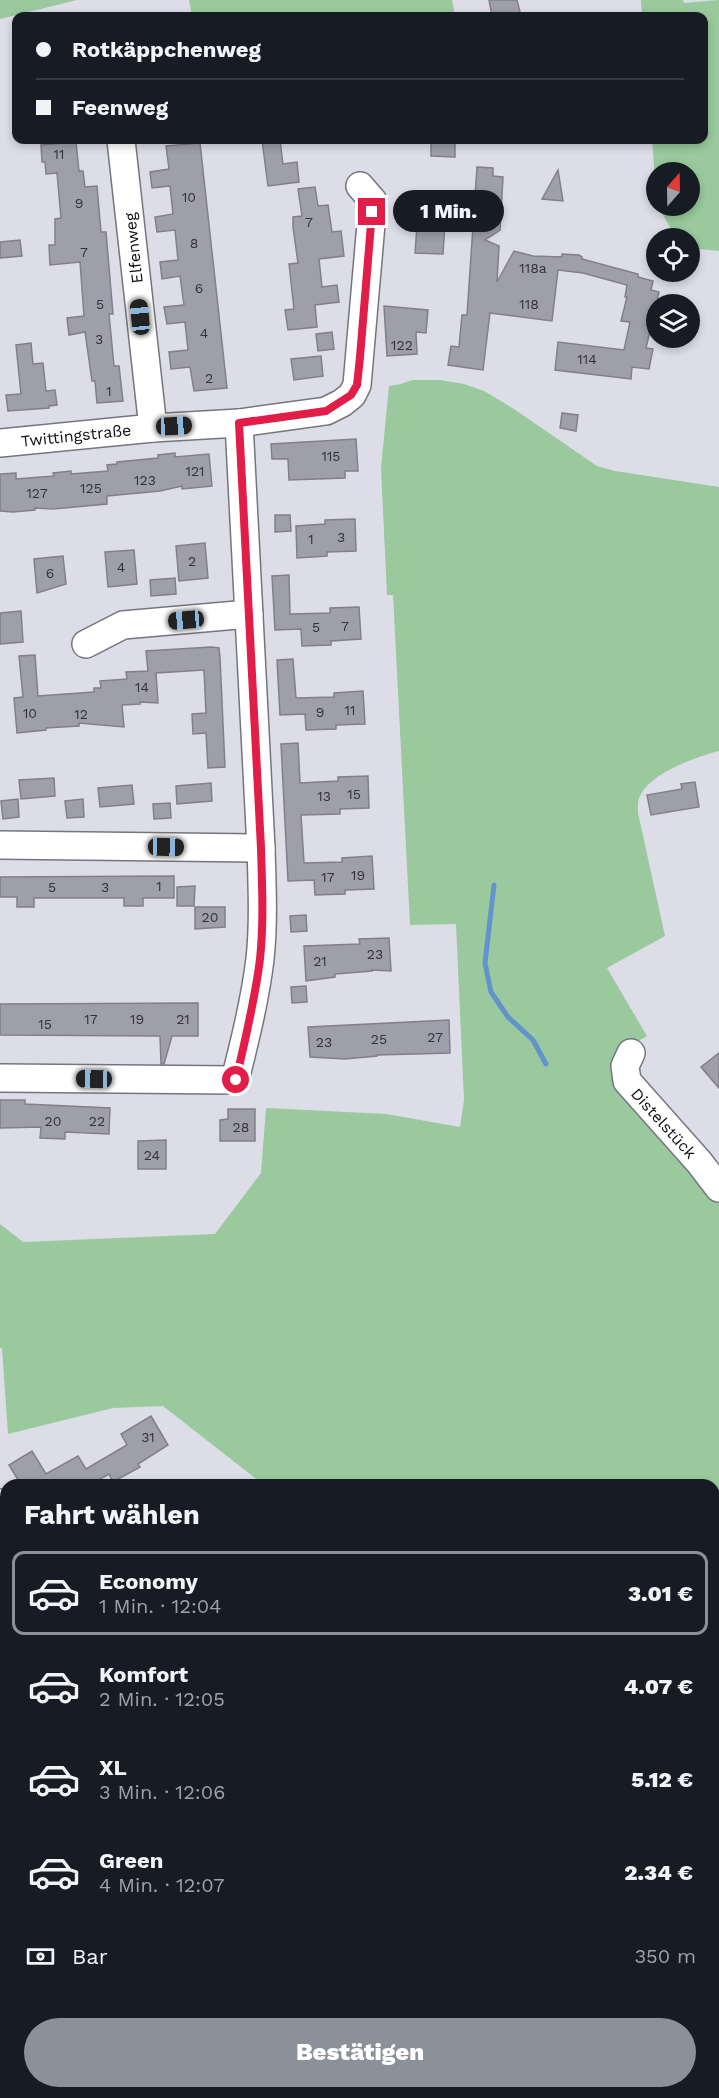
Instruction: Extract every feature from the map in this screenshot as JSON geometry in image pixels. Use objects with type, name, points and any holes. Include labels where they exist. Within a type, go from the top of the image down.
[{"type":"street","name":"Elfenweg","points":[[121,144],[153,428]]},
{"type":"street","name":"Twittingstraße","points":[[0,443],[153,428],[239,423],[326,411],[351,395],[357,385],[373,201],[360,186]]},
{"type":"street","points":[[0,1078],[236,1080],[252,1010],[260,957],[261,848],[239,423]]},
{"type":"street","points":[[86,644],[123,625],[249,614]]},
{"type":"street","points":[[0,845],[261,848]]},
{"type":"street","name":"Distelstück","points":[[631,1053],[625,1066],[627,1081],[719,1188]]},
{"type":"green space","points":[[0,0],[77,0],[28,12],[12,12],[12,16],[0,19]]},
{"type":"green space","points":[[189,0],[452,0],[454,12],[191,12]]},
{"type":"green space","points":[[641,0],[683,0],[684,3],[719,0],[719,251],[700,249],[700,228],[670,228],[664,216],[700,216],[700,162],[654,162],[652,144],[708,144],[708,12],[642,12]]},
{"type":"green space","points":[[413,380],[440,380],[464,384],[484,391],[514,409],[597,466],[615,471],[719,487],[719,751],[687,761],[665,772],[647,786],[640,796],[638,813],[665,936],[607,968],[647,1036],[633,1044],[621,1062],[719,1170],[719,1479],[256,1479],[163,1406],[113,1408],[8,1434],[2,1348],[0,1348],[0,1224],[23,1242],[215,1234],[261,1173],[266,1108],[386,1114],[460,1127],[464,1100],[456,924],[410,925],[393,595],[387,595],[381,468],[389,386]]},
{"type":"building","points":[[489,0],[517,0],[520,12],[491,12]]},
{"type":"building","points":[[76,144],[79,171],[83,171],[85,187],[97,186],[101,232],[106,232],[113,314],[109,314],[114,366],[119,366],[123,401],[97,403],[85,332],[69,335],[67,318],[84,316],[80,262],[50,265],[49,245],[55,245],[55,219],[61,218],[57,173],[46,174],[45,162],[42,162],[41,145]]},
{"type":"building","points":[[200,144],[227,388],[194,391],[190,367],[171,369],[169,352],[188,350],[185,322],[167,324],[164,307],[184,305],[180,276],[162,279],[160,262],[178,260],[175,230],[157,232],[155,217],[173,214],[170,186],[152,188],[150,172],[169,169],[166,146]]},
{"type":"building","points":[[263,144],[280,144],[283,164],[297,162],[299,182],[268,186]]},
{"type":"building","points":[[431,144],[455,144],[455,157],[431,156]]},
{"type":"building","points":[[477,167],[493,168],[493,176],[503,177],[500,230],[485,240],[499,246],[497,282],[514,251],[533,256],[579,255],[582,259],[638,274],[638,277],[646,279],[646,282],[653,282],[651,290],[659,292],[659,294],[646,294],[646,348],[653,349],[649,369],[632,367],[631,379],[555,370],[558,342],[624,350],[630,322],[621,321],[627,297],[625,297],[627,285],[583,273],[558,270],[552,321],[490,313],[483,370],[448,365],[451,346],[459,347],[462,315],[467,315]]},
{"type":"building","points":[[558,170],[563,201],[542,199]]},
{"type":"building","points":[[315,187],[318,206],[328,205],[332,232],[341,231],[344,256],[319,259],[322,287],[337,285],[339,302],[315,305],[317,327],[288,330],[285,310],[294,309],[289,264],[298,263],[293,217],[302,216],[298,189]]},
{"type":"building","points":[[419,198],[437,199],[435,222],[445,222],[443,254],[415,253]]},
{"type":"building","points":[[20,240],[22,256],[0,258],[0,242]]},
{"type":"building","points":[[384,306],[428,310],[426,333],[416,332],[417,354],[387,356]]},
{"type":"building","points":[[332,332],[334,349],[318,351],[316,334]]},
{"type":"building","points":[[31,343],[33,364],[43,363],[46,391],[55,390],[57,405],[49,406],[49,408],[8,411],[6,395],[21,394],[16,345]]},
{"type":"building","points":[[321,356],[323,376],[294,380],[291,359]]},
{"type":"building","points":[[562,413],[578,415],[576,431],[560,428]]},
{"type":"building","points":[[356,439],[358,471],[345,471],[345,478],[289,480],[288,459],[272,459],[271,444]]},
{"type":"building","points":[[175,453],[175,457],[209,454],[212,486],[182,489],[182,486],[160,491],[107,496],[107,504],[53,509],[35,508],[35,510],[13,512],[0,511],[0,474],[16,473],[16,479],[54,476],[53,473],[71,471],[71,474],[108,471],[107,465],[117,464],[117,462],[158,458],[158,455]]},
{"type":"building","points":[[275,515],[290,515],[291,531],[275,532]]},
{"type":"building","points":[[355,519],[356,551],[327,552],[327,556],[297,558],[296,526],[325,524],[325,520]]},
{"type":"building","points":[[205,543],[208,578],[179,581],[176,546]]},
{"type":"building","points":[[134,550],[137,584],[108,587],[105,552]]},
{"type":"building","points":[[63,556],[66,584],[37,593],[34,559]]},
{"type":"building","points":[[289,575],[290,614],[330,613],[330,608],[359,607],[361,639],[331,641],[331,645],[302,646],[301,629],[275,630],[272,576]]},
{"type":"building","points":[[175,578],[176,594],[151,596],[150,580]]},
{"type":"building","points":[[21,611],[23,642],[0,644],[0,613]]},
{"type":"building","points":[[219,648],[225,767],[208,768],[206,733],[193,734],[192,714],[206,713],[204,670],[156,673],[158,703],[140,702],[140,704],[122,705],[124,727],[79,723],[79,726],[17,733],[14,698],[23,697],[19,656],[35,655],[38,696],[94,692],[94,688],[101,688],[100,681],[127,679],[126,672],[148,671],[146,651]]},
{"type":"building","points":[[293,659],[296,698],[334,697],[334,693],[363,691],[365,724],[336,725],[336,729],[306,730],[305,714],[280,715],[277,660]]},
{"type":"building","points":[[298,743],[300,783],[338,781],[338,777],[368,776],[369,808],[340,809],[340,814],[301,815],[304,863],[342,862],[342,858],[372,856],[374,889],[345,890],[345,894],[315,895],[314,880],[288,881],[281,744]]},
{"type":"building","points":[[54,778],[55,796],[21,799],[19,780]]},
{"type":"building","points":[[695,782],[699,807],[651,815],[647,795],[682,789],[681,784]]},
{"type":"building","points":[[211,783],[212,801],[177,804],[176,786]]},
{"type":"building","points":[[132,785],[134,804],[100,807],[98,788]]},
{"type":"building","points":[[18,799],[19,817],[3,819],[1,801]]},
{"type":"building","points":[[83,799],[84,817],[67,818],[65,801]]},
{"type":"building","points":[[170,803],[171,818],[154,819],[153,804]]},
{"type":"building","points":[[174,876],[174,898],[143,898],[143,906],[124,906],[124,898],[34,898],[34,907],[17,907],[17,897],[0,897],[0,877]]},
{"type":"building","points":[[195,886],[194,906],[177,906],[177,887]]},
{"type":"building","points":[[195,907],[225,907],[225,927],[195,929]]},
{"type":"building","points":[[306,915],[307,931],[291,932],[290,916]]},
{"type":"building","points":[[389,938],[391,971],[372,970],[335,974],[335,977],[306,981],[304,946],[360,944],[359,939]]},
{"type":"building","points":[[306,986],[307,1002],[292,1003],[291,987]]},
{"type":"building","points":[[198,1003],[198,1036],[172,1036],[164,1064],[161,1064],[160,1036],[0,1035],[0,1004]]},
{"type":"building","points":[[449,1020],[450,1053],[377,1055],[345,1059],[310,1057],[308,1027]]},
{"type":"building","points":[[719,1053],[719,1088],[701,1067]]},
{"type":"building","points":[[0,1100],[25,1100],[25,1104],[110,1108],[109,1134],[65,1132],[65,1139],[40,1138],[41,1127],[0,1128]]},
{"type":"building","points":[[228,1109],[255,1109],[255,1141],[220,1141],[220,1120],[228,1119]]},
{"type":"building","points":[[166,1140],[166,1169],[138,1169],[138,1141]]},
{"type":"building","points":[[151,1416],[168,1445],[138,1464],[140,1467],[118,1479],[112,1479],[109,1474],[100,1479],[17,1479],[9,1465],[32,1451],[46,1474],[78,1456],[86,1469],[127,1445],[121,1434]]},
{"type":"waterway","points":[[494,885],[485,963],[491,992],[508,1017],[533,1040],[546,1064]]},
{"type":"route","points":[[236,1080],[252,1010],[260,957],[262,906],[239,423],[326,411],[342,403],[351,395],[357,385],[372,212]]}]
